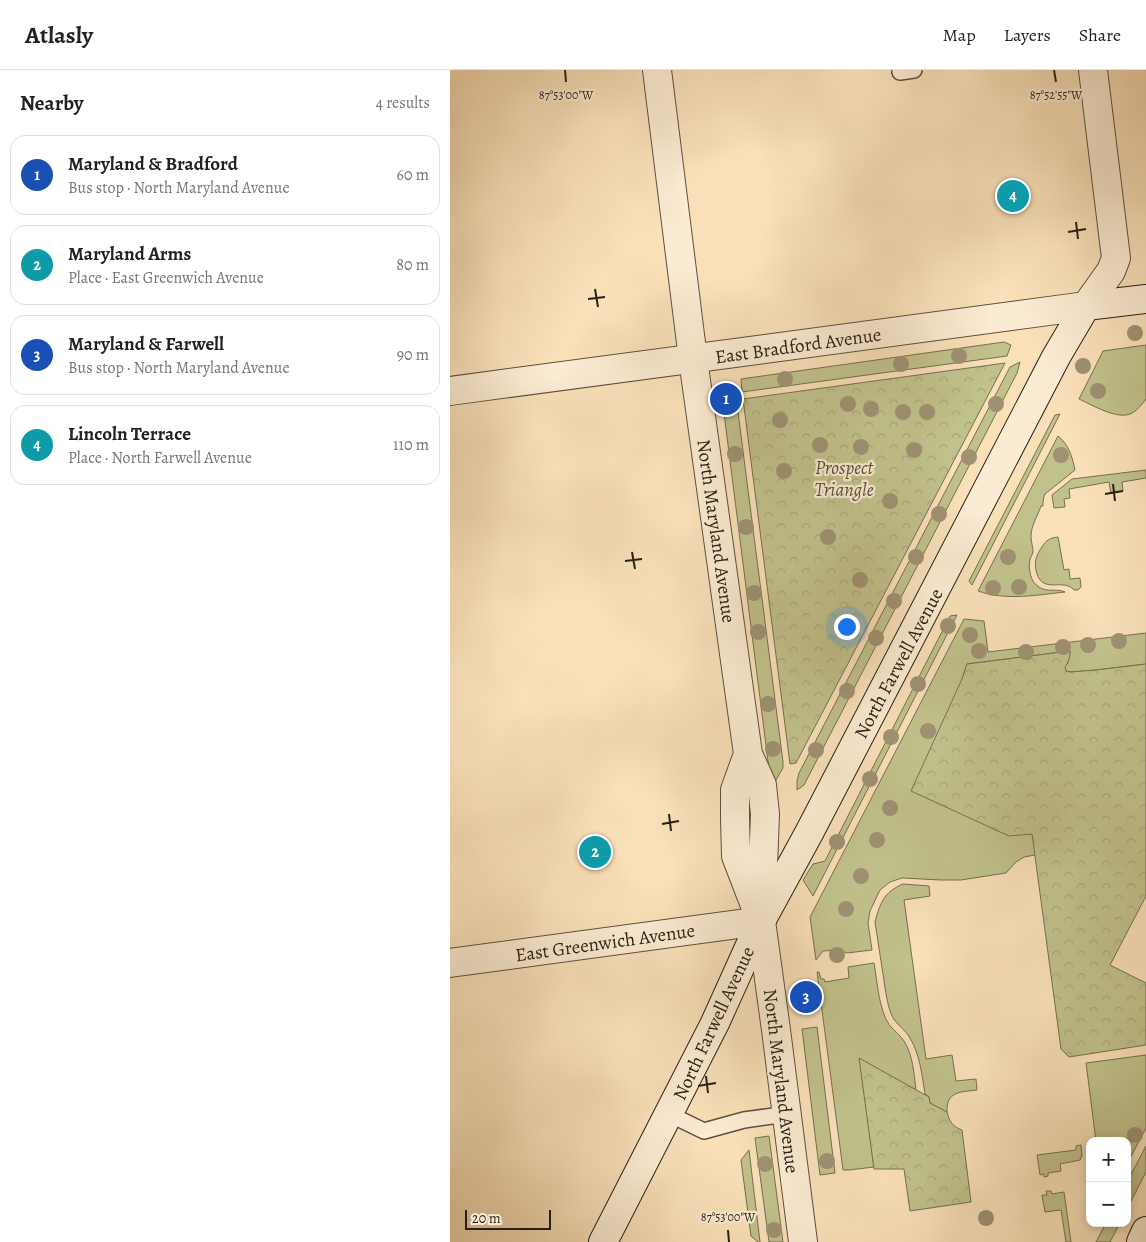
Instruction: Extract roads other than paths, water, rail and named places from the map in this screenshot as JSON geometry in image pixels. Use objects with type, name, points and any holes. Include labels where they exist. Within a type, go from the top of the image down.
[{"type":"street","name":"North Maryland Avenue","points":[[658,70],[694,359],[748,754],[762,785],[766,814],[761,921],[803,1242]]},
{"type":"street","name":"North Farwell Avenue","points":[[608,1240],[715,1023],[761,921],[814,824],[1056,357],[1086,306],[1111,270],[1116,258],[1093,70]]},
{"type":"street","name":"East Bradford Avenue","points":[[450,391],[1146,299]]},
{"type":"street","name":"East Greenwich Avenue","points":[[450,963],[761,921]]},
{"type":"street","points":[[1140,1242],[1146,1231]]},
{"type":"lane","points":[[669,1114],[704,1131],[744,1120],[787,1114]]},
{"type":"place","name":"Lincoln Terrace","points":[[1013,196]]},
{"type":"place","name":"Maryland & Bradford","points":[[726,399]]},
{"type":"place","name":"Maryland Arms","points":[[595,852]]},
{"type":"place","name":"Maryland & Farwell","points":[[806,997]]},
{"type":"park label","name":"Prospect Triangle","points":[[844,478]]}]
